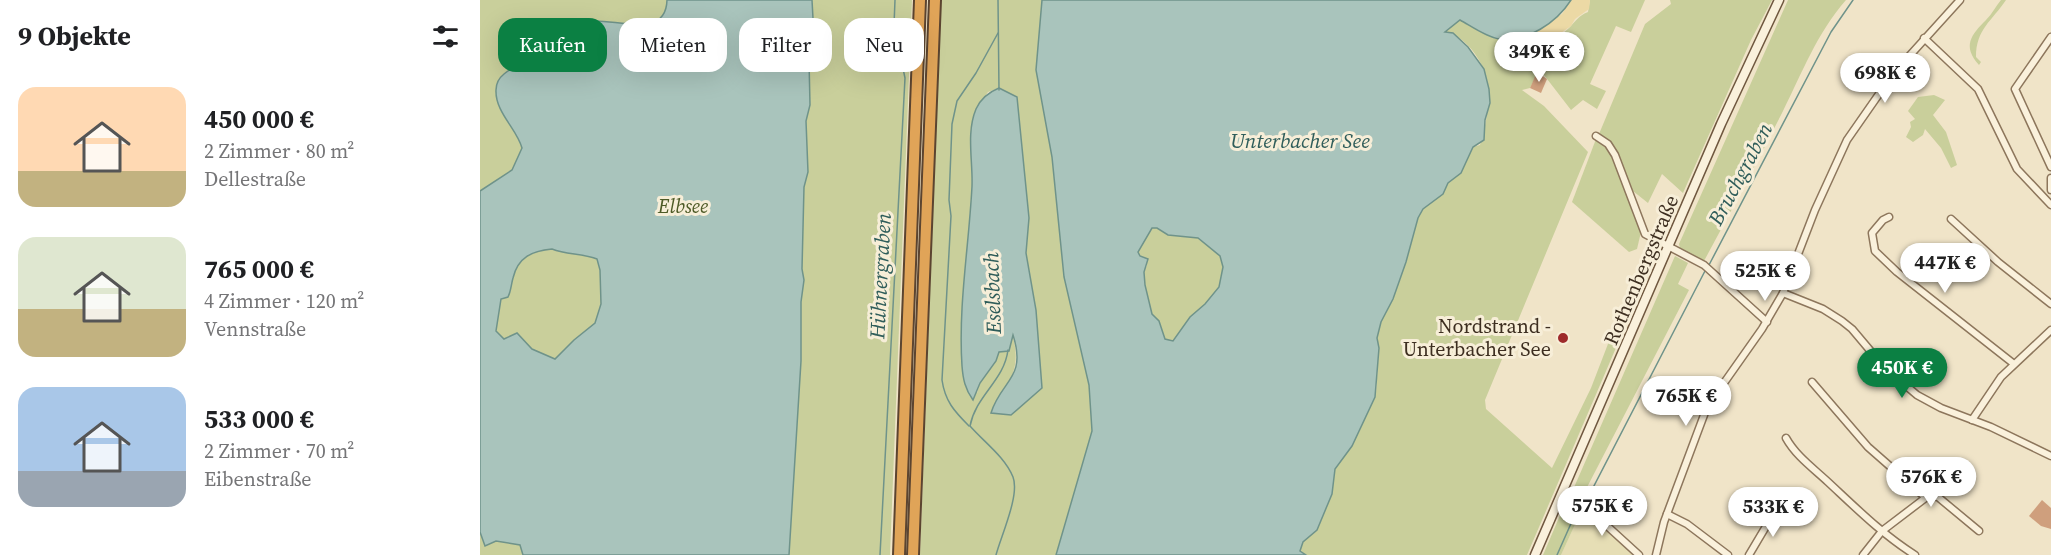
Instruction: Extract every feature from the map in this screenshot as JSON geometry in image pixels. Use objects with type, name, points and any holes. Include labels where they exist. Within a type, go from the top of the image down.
[{"type":"highway","points":[[898,555],[920,0]]},
{"type":"highway","points":[[913,555],[935,0]]},
{"type":"main road","name":"Rothenbergstraße","points":[[1535,555],[1748,64],[1779,0]]},
{"type":"street","points":[[1656,555],[1666,514],[1707,407],[1767,322],[1783,293],[1815,210],[1847,140],[1893,74],[1960,0]]},
{"type":"street","points":[[2051,37],[2015,89],[2051,167]]},
{"type":"street","points":[[1924,38],[1978,89],[2017,169],[2051,205]]},
{"type":"street","points":[[1596,136],[1608,144],[1615,155],[1645,234],[1704,265],[1767,322]]},
{"type":"street","points":[[2051,178],[2049,186],[2051,190]]},
{"type":"street","points":[[1889,217],[1883,220],[1872,233],[1875,251],[1898,272],[2014,363]]},
{"type":"street","points":[[1951,219],[1998,262],[2051,304]]},
{"type":"street","points":[[1783,293],[1837,317],[1852,329],[1884,367],[1930,403],[2051,456]]},
{"type":"street","points":[[1972,420],[1993,388],[2014,363],[2051,330]]},
{"type":"street","points":[[1812,382],[1868,447],[1925,497]]},
{"type":"street","points":[[1786,438],[1792,449],[1882,531],[1915,555]]},
{"type":"street","points":[[1863,555],[1882,531],[1925,497],[1938,497],[1979,531]]},
{"type":"street","points":[[1593,506],[1594,514],[1639,555]]},
{"type":"street","points":[[1749,555],[1768,523],[1770,511]]},
{"type":"street","points":[[1666,514],[1687,524],[1728,555]]},
{"type":"shaded area","points":[[1583,507],[1634,555],[1561,555]]},
{"type":"green space","name":"Elbsee","points":[[480,0],[912,0],[911,18],[844,18],[844,72],[909,72],[890,555],[480,555]]},
{"type":"green space","points":[[941,0],[1042,0],[1036,70],[1052,157],[1064,277],[1089,385],[1092,431],[1056,555],[920,555]],"holes":[[[999,88],[1017,97],[1029,218],[1026,253],[1036,310],[1011,415],[991,413],[1015,367],[1016,357],[1012,334],[980,383],[977,393],[962,324],[972,184],[971,134],[976,109],[988,92]]]},
{"type":"green space","points":[[1590,0],[1645,0],[1631,32],[1616,26],[1590,84],[1606,91],[1597,109],[1583,100],[1571,110],[1544,75],[1538,72],[1530,88],[1522,90],[1544,106],[1588,152],[1485,400],[1486,409],[1552,468],[1591,388],[1628,292],[1636,291],[1647,267],[1644,264],[1649,247],[1658,250],[1527,555],[1307,555],[1300,551],[1303,542],[1317,530],[1332,494],[1335,469],[1359,432],[1376,393],[1379,348],[1377,338],[1381,322],[1393,299],[1406,262],[1418,218],[1423,209],[1443,194],[1448,183],[1456,177],[1473,147],[1480,145],[1482,140],[1489,96],[1485,72],[1469,46],[1453,34],[1444,32],[1460,20],[1499,39],[1499,45],[1514,51],[1528,45],[1543,50],[1579,17],[1588,12]]},
{"type":"green space","points":[[1670,0],[1772,0],[1751,40],[1683,193],[1662,174],[1648,203],[1633,191],[1617,151],[1599,134],[1645,24],[1671,4]]},
{"type":"green space","points":[[1788,0],[1846,0],[1818,40],[1704,261],[1680,249],[1679,244]]},
{"type":"green space","points":[[2001,0],[2006,0],[1979,39],[1976,57],[1981,62],[1979,65],[1971,52],[1970,41]]},
{"type":"green space","points":[[1934,95],[1945,100],[1933,115],[1946,132],[1957,165],[1951,168],[1941,148],[1925,129],[1923,135],[1913,142],[1906,137],[1911,127],[1910,122],[1915,119],[1908,111],[1918,97]]},
{"type":"green space","points":[[1596,139],[1606,145],[1614,157],[1641,232],[1637,249],[1629,252],[1572,202]]},
{"type":"green space","points":[[1151,228],[1157,228],[1168,235],[1198,238],[1220,256],[1223,267],[1219,287],[1190,317],[1173,341],[1165,340],[1159,321],[1152,314],[1145,285],[1144,272],[1147,265],[1144,257],[1140,256],[1138,251]]},
{"type":"green space","points":[[1675,256],[1688,263],[1678,284],[1689,290],[1582,497],[1572,492]]},
{"type":"green space","points":[[1570,492],[1583,507],[1561,555],[1543,555]]},
{"type":"sand","points":[[1571,0],[1590,0],[1589,9],[1575,19],[1571,26],[1555,37],[1543,50],[1528,45],[1514,51],[1501,50],[1499,39],[1513,38],[1562,14]]},
{"type":"water","name":"Elbsee","points":[[667,0],[812,0],[813,18],[739,18],[739,72],[809,72],[810,105],[806,121],[808,172],[804,187],[801,361],[789,555],[523,555],[520,545],[496,541],[485,546],[480,532],[480,191],[512,170],[522,148],[499,106],[497,83],[506,72],[607,72],[607,22],[619,23],[619,72],[727,72],[727,18],[660,18],[664,13]],"holes":[[[552,249],[597,259],[600,270],[601,304],[595,323],[555,359],[532,349],[517,333],[504,339],[496,331],[501,299],[508,297],[515,271],[522,260],[538,251]]]},
{"type":"water","name":"Unterbacher See","points":[[1042,0],[1571,0],[1549,23],[1520,38],[1494,38],[1460,20],[1445,32],[1453,33],[1468,47],[1484,69],[1490,103],[1485,120],[1484,140],[1473,147],[1461,173],[1448,183],[1443,194],[1423,209],[1418,218],[1406,262],[1393,299],[1381,322],[1377,338],[1379,348],[1375,397],[1352,446],[1335,469],[1332,494],[1317,530],[1303,542],[1300,551],[1306,555],[1056,555],[1092,431],[1089,385],[1064,277],[1052,157],[1036,70]],"holes":[[[1152,228],[1157,228],[1168,235],[1198,238],[1220,256],[1223,267],[1219,287],[1190,317],[1173,341],[1165,339],[1159,321],[1152,314],[1144,272],[1148,259],[1140,256],[1138,252]]]},
{"type":"water","points":[[999,88],[1017,97],[1029,218],[1026,253],[1036,310],[1042,388],[1011,415],[991,413],[995,402],[1015,370],[1017,361],[1013,335],[1009,351],[999,352],[996,361],[980,383],[973,400],[964,380],[961,344],[972,186],[971,128],[980,102]]},
{"type":"building","points":[[1537,72],[1547,79],[1541,93],[1530,88]]},
{"type":"building","points":[[2042,500],[2051,508],[2051,529],[2041,526],[2029,516]]},
{"type":"waterway","name":"Hühnergraben","points":[[880,555],[905,78],[894,25],[895,0]]},
{"type":"waterway","name":"Eselsbach","points":[[998,0],[999,90]]},
{"type":"waterway","name":"Bruchgraben","points":[[1709,265],[1831,32],[1853,0]]},
{"type":"waterway","points":[[969,426],[951,405],[945,394],[942,380],[951,216],[949,200],[952,124],[957,101],[976,73],[998,33]]},
{"type":"waterway","name":"Bruchgraben","points":[[1557,555],[1573,519],[1581,511],[1706,269]]},
{"type":"waterway","name":"Eselsbach","points":[[996,555],[1012,505],[1013,477],[1000,456],[970,426],[978,405],[1001,371],[1008,350]]},
{"type":"place","name":"Nordstrand - Unterbacher See","points":[[1563,338]]}]
